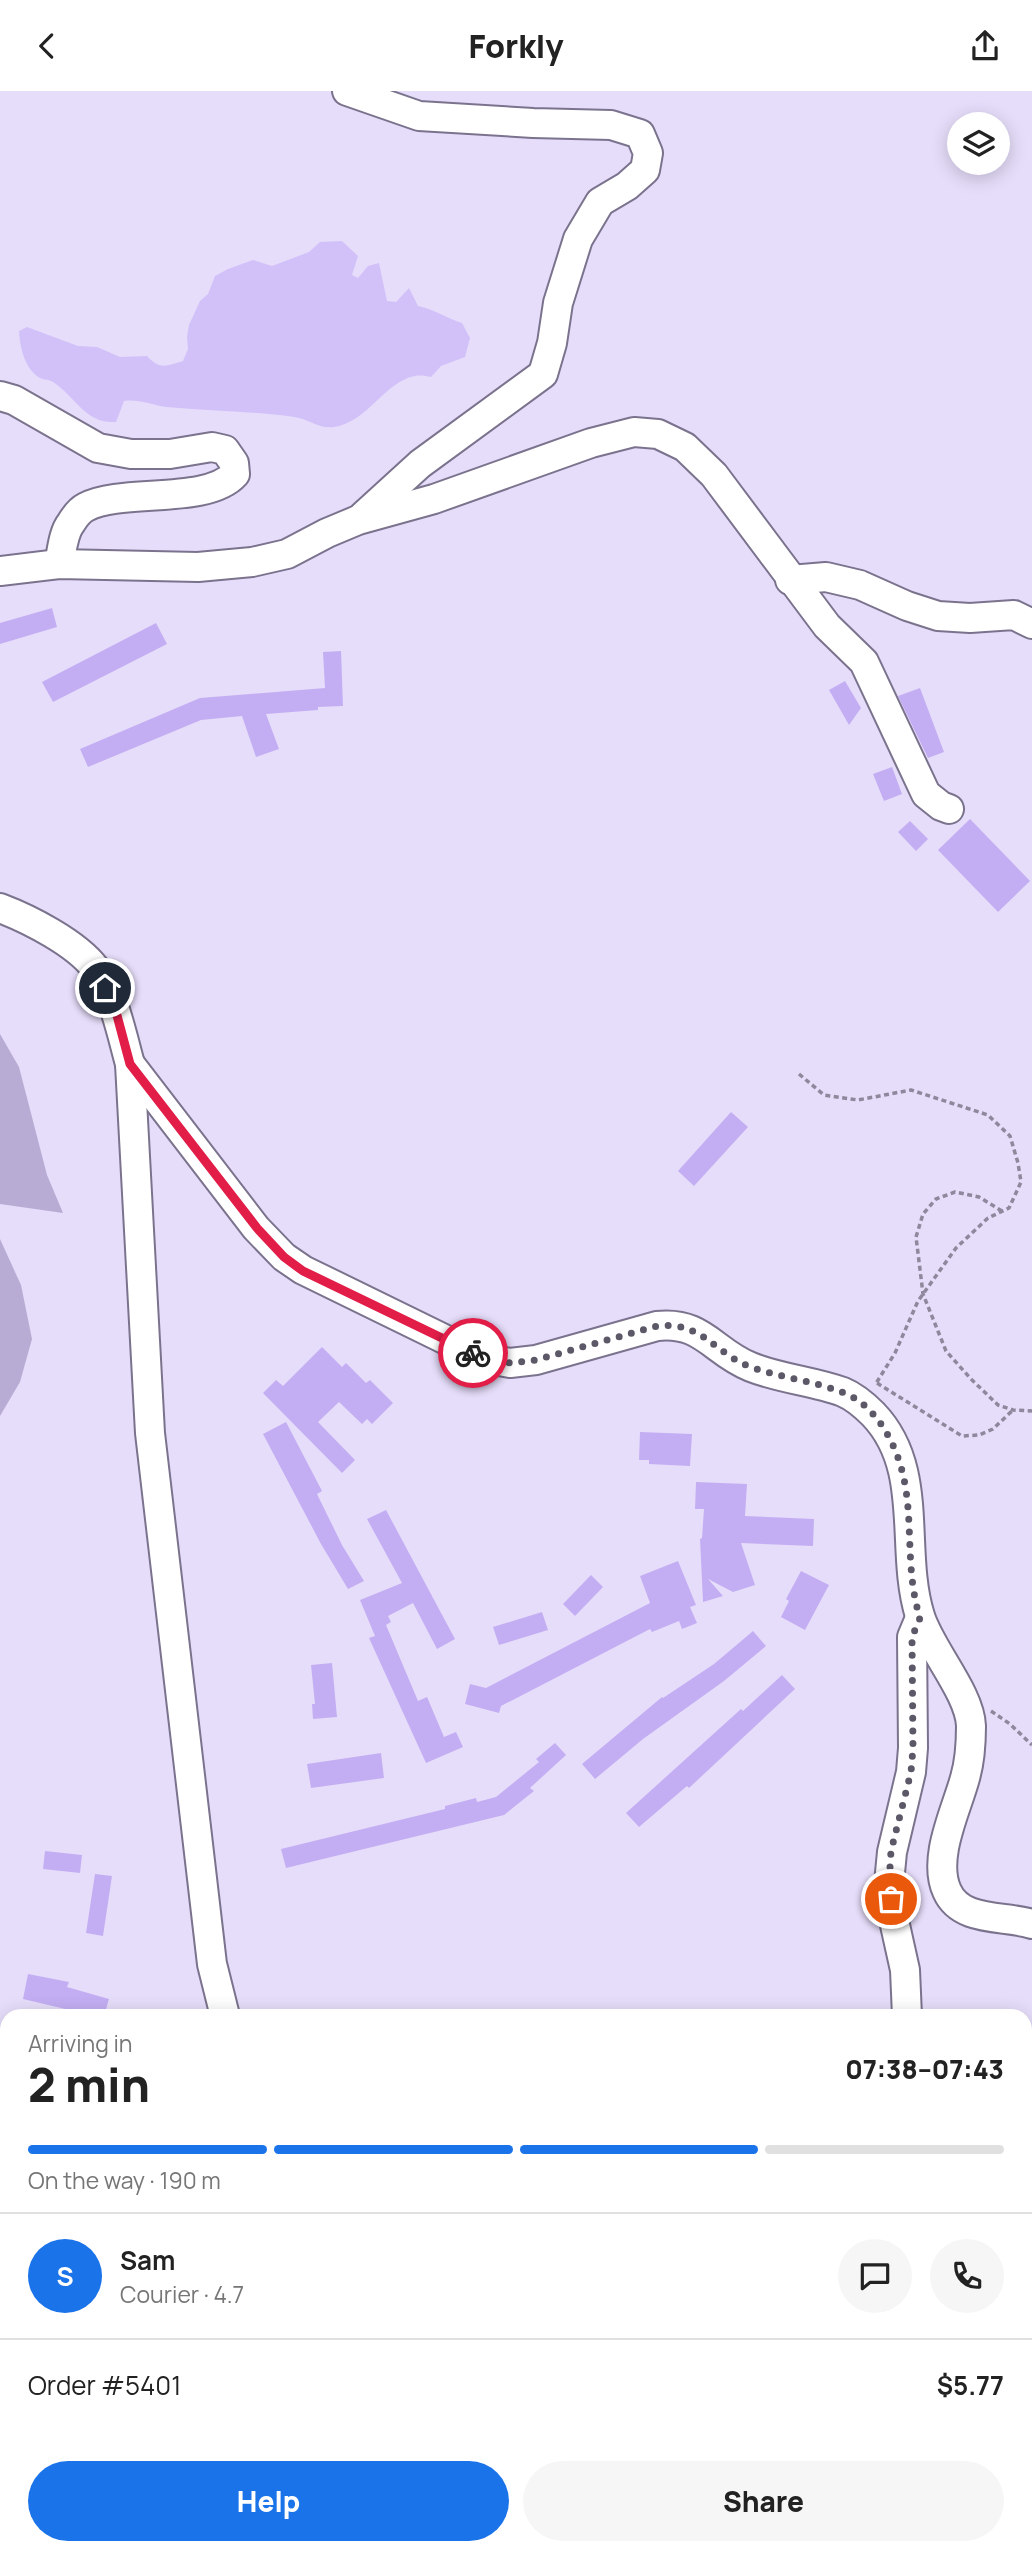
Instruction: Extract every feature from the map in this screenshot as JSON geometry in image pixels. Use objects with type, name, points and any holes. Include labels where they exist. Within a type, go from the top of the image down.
[{"type":"street","points":[[347,91],[419,116],[611,125],[640,134],[648,153],[645,170],[627,186],[600,202],[578,239],[558,303],[552,344],[543,374],[420,464],[358,520]]},
{"type":"street","points":[[0,396],[14,400],[98,448],[131,454],[170,454],[212,447],[225,450],[234,463],[235,474],[226,484],[84,507],[68,525],[59,564]]},
{"type":"street","points":[[0,571],[59,564],[198,566],[252,562],[288,554],[358,520],[434,499],[591,443],[634,432],[659,434],[685,447],[714,475],[790,580],[827,626],[864,662],[916,777],[926,794],[949,809]]},
{"type":"street","points":[[790,580],[826,577],[860,585],[907,606],[938,616],[970,618],[1014,615],[1032,624]]},
{"type":"street","points":[[0,908],[74,946],[96,968],[115,1008],[130,1064],[150,1433],[212,1964],[223,2009]]},
{"type":"street","points":[[130,1064],[257,1228],[284,1257],[303,1271],[483,1358],[510,1363],[536,1360],[645,1329],[674,1324],[692,1329],[748,1366],[782,1378],[843,1392],[867,1391],[904,1471],[911,1572],[920,1618],[960,1691],[971,1722],[970,1754],[948,1832],[942,1878],[948,1894],[957,1905],[972,1913],[1018,1919],[1032,1924]]},
{"type":"street","points":[[907,2009],[905,1970],[889,1883],[891,1851],[911,1772],[912,1637],[920,1618]]},
{"type":"path","points":[[799,1074],[824,1095],[858,1100],[911,1090],[988,1115],[1010,1136],[1021,1182],[1009,1208],[988,1218],[956,1248],[923,1294],[895,1353],[867,1391],[962,1436],[979,1435],[993,1429],[1013,1410]]},
{"type":"path","points":[[1002,1211],[979,1197],[955,1192],[936,1199],[923,1214],[916,1237],[923,1294],[946,1350],[971,1379],[999,1405],[1013,1410],[1032,1411]]},
{"type":"path","points":[[965,1705],[994,1712],[1032,1745]]},
{"type":"shaded area","points":[[342,241],[358,256],[352,275],[358,278],[368,266],[379,263],[387,301],[396,302],[409,288],[418,306],[462,323],[470,338],[465,357],[441,366],[431,377],[404,379],[346,424],[328,427],[294,417],[166,407],[140,401],[124,401],[116,422],[105,421],[89,414],[53,382],[37,376],[23,356],[19,331],[27,327],[78,346],[97,347],[120,357],[147,356],[164,366],[183,361],[188,349],[189,325],[200,301],[208,294],[215,276],[253,260],[272,266],[309,252],[320,242]]},
{"type":"shaded area","points":[[0,1034],[19,1067],[47,1175],[63,1213],[0,1204]]},
{"type":"shaded area","points":[[0,1239],[21,1285],[32,1339],[20,1382],[0,1416]]},
{"type":"building","points":[[52,608],[57,627],[0,644],[0,623]]},
{"type":"building","points":[[156,623],[167,644],[53,702],[42,682]]},
{"type":"building","points":[[341,651],[343,706],[266,714],[279,749],[256,757],[242,716],[201,720],[88,767],[80,749],[200,698],[325,688],[323,652]]},
{"type":"building","points":[[845,681],[861,708],[849,725],[829,690]]},
{"type":"building","points":[[920,688],[944,752],[928,758],[898,696]]},
{"type":"building","points":[[892,767],[902,794],[884,801],[873,774]]},
{"type":"building","points":[[970,819],[1030,881],[998,912],[938,850]]},
{"type":"building","points":[[910,821],[928,839],[916,851],[898,832]]},
{"type":"building","points":[[731,1112],[748,1127],[694,1186],[678,1171]]},
{"type":"building","points":[[322,1347],[342,1367],[346,1363],[366,1383],[370,1380],[393,1403],[372,1424],[367,1419],[362,1424],[339,1402],[318,1422],[355,1460],[342,1473],[263,1393],[276,1380],[283,1386]]},
{"type":"building","points":[[286,1422],[322,1491],[317,1494],[342,1545],[364,1581],[348,1589],[263,1434]]},
{"type":"building","points":[[640,1432],[692,1434],[690,1466],[649,1464],[649,1460],[639,1460]]},
{"type":"building","points":[[696,1482],[747,1484],[745,1516],[814,1519],[813,1546],[741,1543],[755,1585],[733,1592],[708,1579],[723,1596],[703,1602],[700,1539],[704,1509],[695,1509]]},
{"type":"building","points":[[386,1510],[455,1639],[437,1649],[413,1603],[388,1616],[391,1622],[386,1625],[418,1701],[427,1697],[444,1737],[456,1732],[463,1747],[426,1763],[369,1638],[375,1636],[360,1600],[402,1583],[367,1519]]},
{"type":"building","points":[[678,1561],[696,1605],[690,1607],[697,1623],[682,1629],[679,1621],[652,1632],[650,1629],[501,1706],[499,1713],[465,1704],[470,1684],[486,1688],[650,1603],[640,1576]]},
{"type":"building","points":[[801,1571],[829,1585],[805,1630],[781,1617],[789,1601],[786,1599]]},
{"type":"building","points":[[591,1575],[603,1587],[575,1616],[563,1604]]},
{"type":"building","points":[[542,1612],[548,1630],[499,1645],[493,1627]]},
{"type":"building","points":[[753,1631],[766,1646],[724,1681],[643,1739],[595,1779],[582,1764],[662,1697],[714,1664]]},
{"type":"building","points":[[332,1663],[337,1717],[313,1719],[312,1704],[315,1704],[311,1665]]},
{"type":"building","points":[[782,1675],[795,1689],[689,1788],[687,1786],[639,1827],[626,1813]]},
{"type":"building","points":[[555,1743],[566,1755],[530,1788],[534,1791],[504,1815],[286,1868],[281,1849],[445,1809],[445,1806],[476,1798],[477,1802],[496,1797],[539,1762],[536,1759]]},
{"type":"building","points":[[381,1753],[384,1778],[311,1788],[307,1764]]},
{"type":"building","points":[[45,1851],[82,1855],[80,1873],[43,1869]]},
{"type":"building","points":[[95,1874],[112,1876],[103,1936],[86,1933]]},
{"type":"building","points":[[28,1974],[69,1982],[67,1987],[109,1999],[106,2009],[65,2009],[23,1999]]},
{"type":"way so far","points":[[473,1353],[483,1358],[510,1363],[536,1360],[657,1326],[674,1324],[692,1329],[748,1366],[782,1378],[843,1392],[862,1402],[880,1422],[904,1471],[911,1572],[920,1618],[912,1637],[911,1772],[891,1851],[891,1899]]},
{"type":"route","points":[[105,988],[115,1008],[130,1064],[257,1228],[284,1257],[303,1271],[473,1353]]}]
